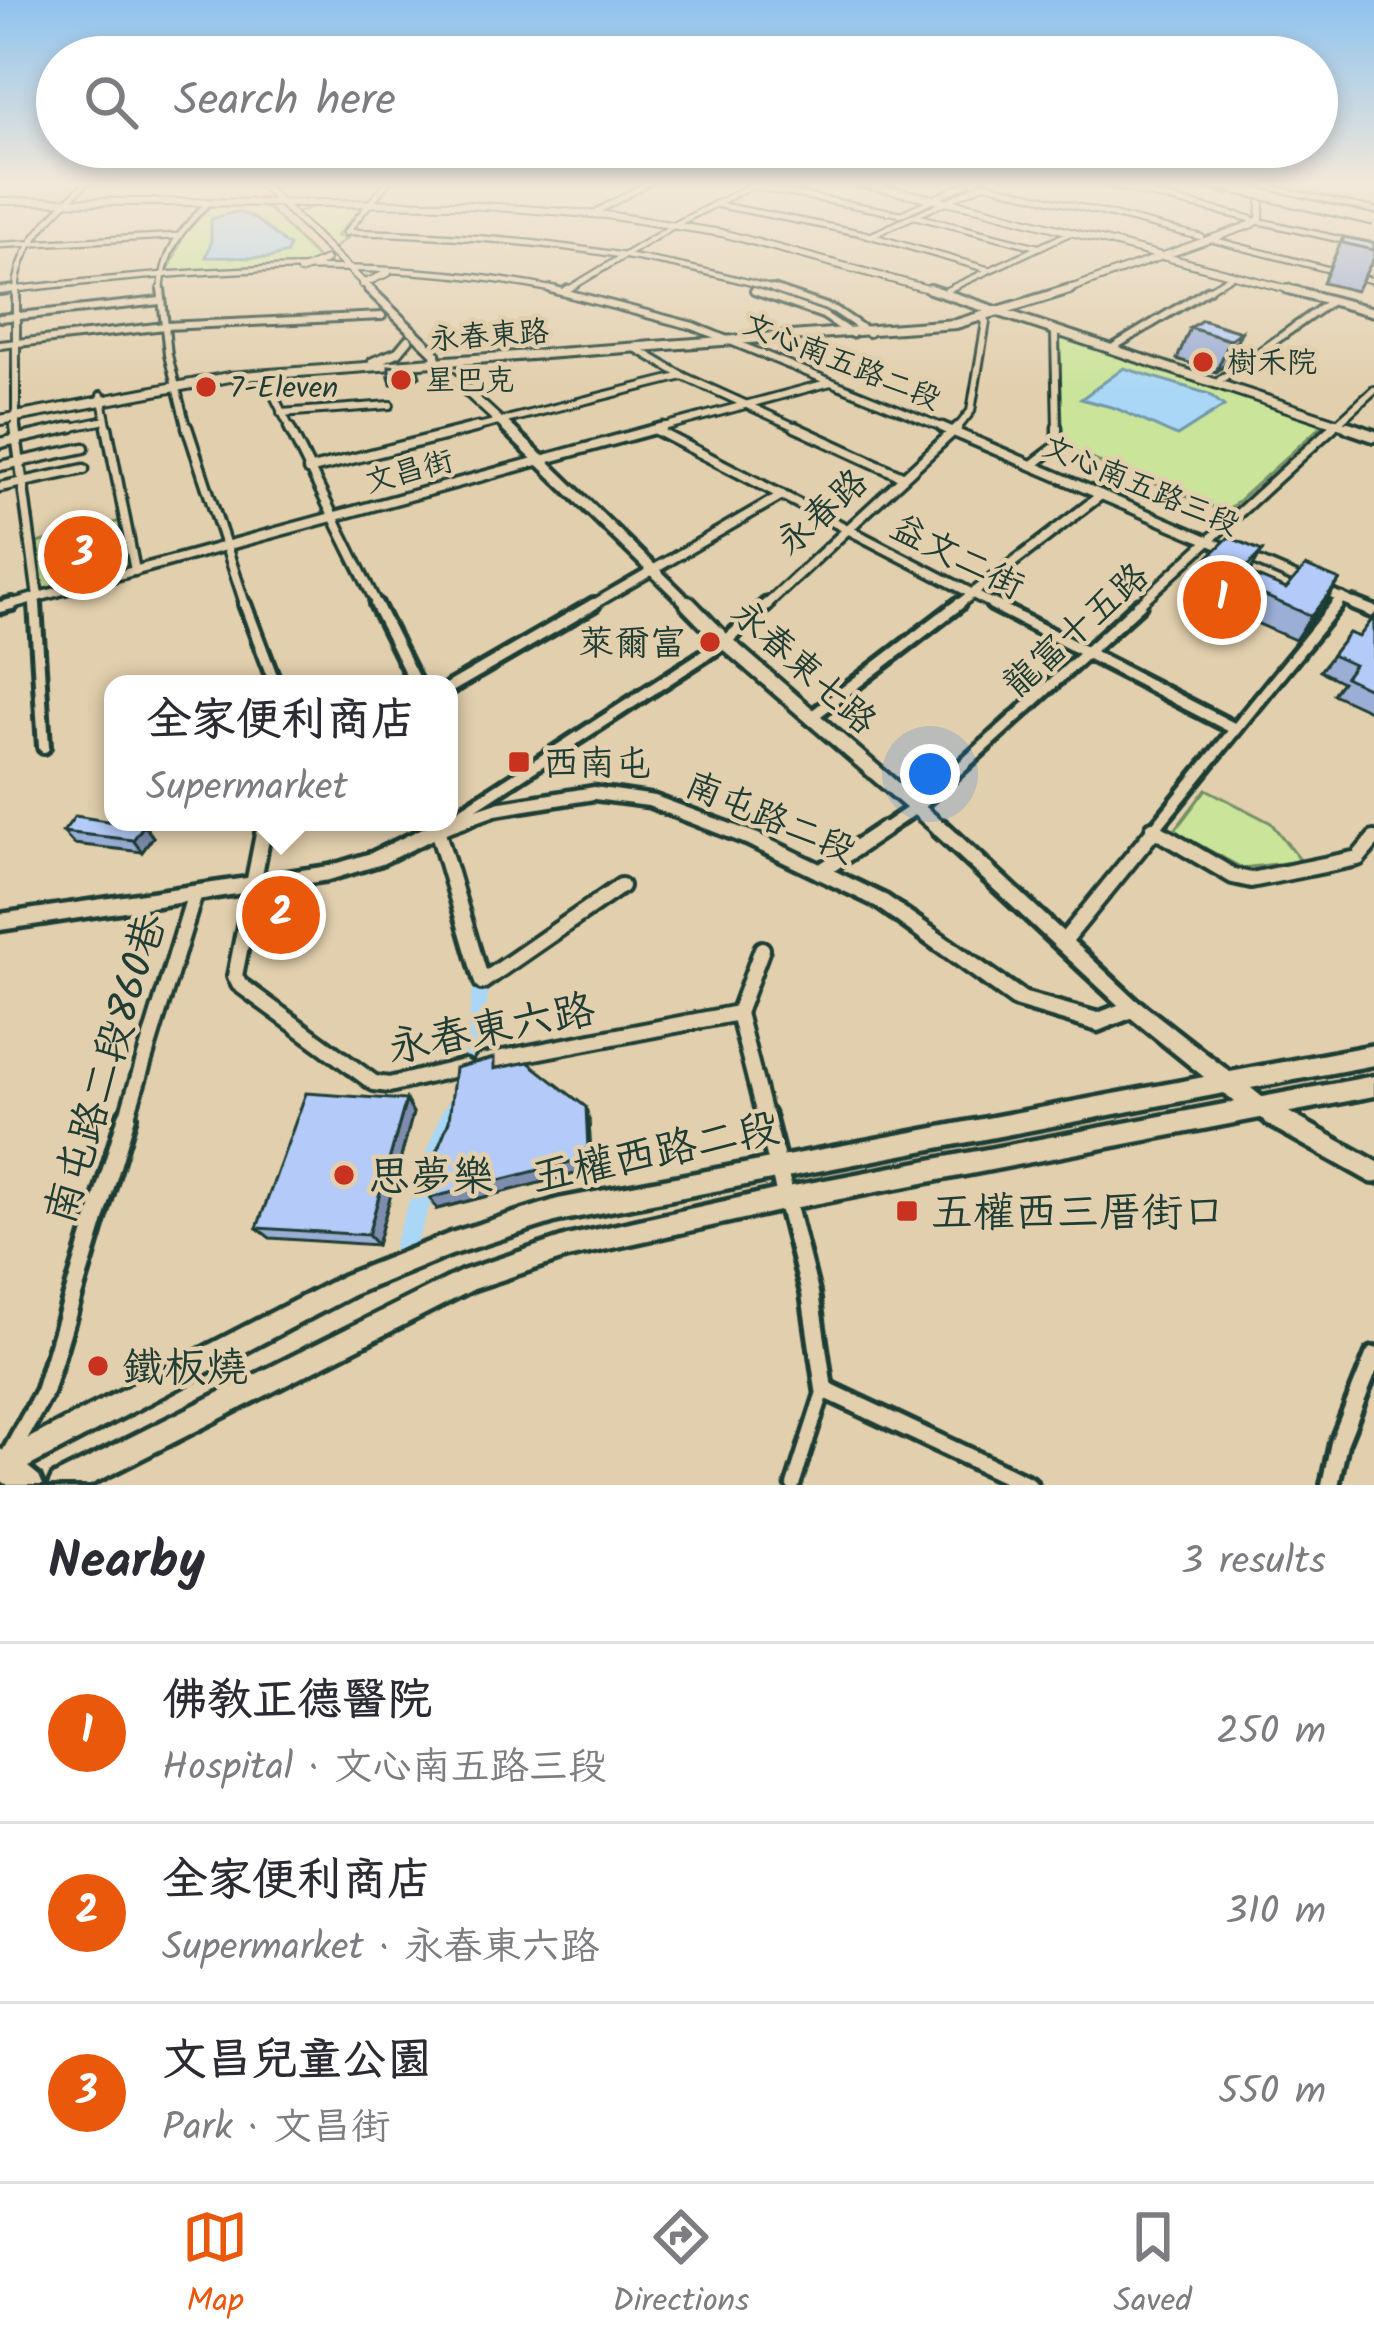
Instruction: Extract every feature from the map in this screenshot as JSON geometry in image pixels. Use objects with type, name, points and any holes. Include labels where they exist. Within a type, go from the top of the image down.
[{"type":"main road","name":"南屯路二段","points":[[458,818],[601,793],[649,800],[704,818],[881,901],[1022,1000],[1098,1022],[1133,1008]]},
{"type":"main road","name":"南屯路二段","points":[[0,922],[362,864],[425,831]]},
{"type":"main road","name":"永春東七路","points":[[1133,1008],[1259,1108]]},
{"type":"main road","name":"五權西路二段","points":[[1,1465],[350,1284],[451,1244],[558,1210],[1374,1055]]},
{"type":"main road","name":"五權西路二段","points":[[62,1485],[470,1279],[567,1247],[788,1198],[1374,1086]]},
{"type":"main road","points":[[1,1465],[30,1485]]},
{"type":"street","points":[[26,252],[16,290],[16,415],[36,597],[44,747]]},
{"type":"street","points":[[170,252],[161,275],[160,301],[174,383],[272,675]]},
{"type":"street","name":"永春東七路","points":[[319,252],[362,284],[433,360]]},
{"type":"street","name":"永春東七路","points":[[325,252],[382,316],[543,460],[725,642],[917,807],[1133,1008]]},
{"type":"street","points":[[597,252],[738,279],[830,308],[867,331]]},
{"type":"street","points":[[564,292],[628,252]]},
{"type":"street","points":[[804,252],[1002,310],[1340,422]]},
{"type":"street","points":[[819,252],[1374,433]]},
{"type":"street","points":[[930,252],[990,270]]},
{"type":"street","points":[[946,290],[1027,252]]},
{"type":"street","points":[[1153,252],[1374,310]]},
{"type":"street","points":[[1153,252],[1374,310]]},
{"type":"street","points":[[982,317],[1165,252]]},
{"type":"street","points":[[1271,252],[1374,278]]},
{"type":"street","points":[[622,256],[824,315],[850,332]]},
{"type":"street","points":[[300,271],[326,260]]},
{"type":"street","points":[[362,284],[388,273]]},
{"type":"street","name":"文心南五路二段","points":[[0,292],[161,275],[439,273],[623,305],[729,340],[954,433]]},
{"type":"street","points":[[1115,346],[1233,274]]},
{"type":"street","points":[[729,284],[738,279]]},
{"type":"street","points":[[0,318],[160,301]]},
{"type":"street","points":[[1220,380],[1331,301]]},
{"type":"street","points":[[0,345],[165,326],[382,316]]},
{"type":"street","name":"永春東路","points":[[174,383],[867,331],[982,317]]},
{"type":"street","name":"永春路","points":[[458,812],[725,642],[954,433],[971,411],[982,317]]},
{"type":"street","points":[[1032,465],[1057,446],[1055,334],[1059,332]]},
{"type":"street","points":[[370,362],[398,352],[408,340]]},
{"type":"street","name":"永春東路","points":[[0,418],[174,383],[370,362],[729,340]]},
{"type":"street","points":[[637,349],[683,376],[904,477]]},
{"type":"street","points":[[262,374],[411,675]]},
{"type":"street","points":[[308,470],[683,376]]},
{"type":"street","name":"文昌街","points":[[0,607],[831,382]]},
{"type":"street","name":"龍富十五路","points":[[820,872],[917,807],[1374,390]]},
{"type":"street","points":[[101,397],[135,571]]},
{"type":"street","points":[[281,413],[391,405]]},
{"type":"street","points":[[0,443],[106,420]]},
{"type":"street","name":"益文二街","points":[[656,430],[1235,729]]},
{"type":"street","name":"文心南五路三段","points":[[954,433],[1374,612]]},
{"type":"street","points":[[0,466],[84,448]]},
{"type":"street","points":[[0,488],[84,469]]},
{"type":"street","points":[[458,683],[782,495]]},
{"type":"street","points":[[810,718],[1102,495]]},
{"type":"street","points":[[1064,941],[1342,598]]},
{"type":"street","points":[[1153,829],[1233,876],[1251,880],[1358,858],[1374,839]]},
{"type":"street","name":"永春東六路","points":[[263,831],[235,976],[239,984],[374,1083],[389,1085],[738,1013]]},
{"type":"street","points":[[442,831],[482,982],[621,886]]},
{"type":"street","name":"南屯路二段860巷","points":[[1,1465],[44,1393],[195,893]]},
{"type":"street","points":[[762,949],[738,1013],[810,1293],[824,1390],[793,1485]]},
{"type":"street","name":"永春東七路","points":[[1259,1108],[1374,1172]]},
{"type":"street","points":[[1330,1485],[1339,1443],[1374,1357]]},
{"type":"street","points":[[824,1390],[1028,1485]]},
{"type":"green space","points":[[176,252],[311,252],[319,260],[303,268],[168,271]]},
{"type":"green space","points":[[1069,337],[1322,425],[1226,512],[1063,448],[1059,339]]},
{"type":"green space","points":[[120,521],[131,568],[43,592],[37,543]]},
{"type":"green space","points":[[1206,789],[1271,823],[1301,861],[1242,868],[1175,830]]},
{"type":"water","points":[[208,252],[287,252],[269,258],[206,257]]},
{"type":"water","points":[[1124,368],[1209,394],[1224,406],[1177,436],[1115,408],[1081,399]]},
{"type":"building","points":[[1202,320],[1241,332],[1230,340],[1190,328]]},
{"type":"building","points":[[389,366],[418,369],[389,376]]},
{"type":"building","points":[[1229,537],[1262,551],[1243,571],[1286,589],[1306,566],[1340,580],[1311,616],[1198,567]]},
{"type":"building","points":[[1374,617],[1374,691],[1345,677],[1354,665],[1332,655],[1349,633],[1359,637]]},
{"type":"building","points":[[75,816],[104,821],[104,831],[140,831],[133,840],[63,832]]},
{"type":"building","points":[[494,1058],[494,1069],[528,1062],[586,1107],[588,1149],[579,1151],[578,1160],[430,1198],[431,1166],[449,1121],[455,1068]]},
{"type":"building","name":"思夢樂","points":[[306,1093],[406,1100],[368,1235],[257,1228]]},
{"type":"waterway","points":[[464,1078],[473,1054],[480,992]]},
{"type":"waterway","points":[[450,1119],[455,1105]]},
{"type":"waterway","points":[[404,1247],[451,1116]]},
{"type":"place","name":"樹禾院","points":[[1203,362]]},
{"type":"place","name":"星巴克","points":[[401,380]]},
{"type":"place","name":"7-Eleven","points":[[206,387]]},
{"type":"place","name":"文昌兒童公園","points":[[83,555]]},
{"type":"place","name":"佛教正德醫院","points":[[1222,600]]},
{"type":"place","name":"萊爾富","points":[[710,642]]},
{"type":"place","name":"西南屯","points":[[519,762]]},
{"type":"place","name":"全家便利商店","points":[[281,915]]},
{"type":"place","name":"思夢樂","points":[[344,1175]]},
{"type":"place","name":"五權西三厝街口","points":[[907,1211]]},
{"type":"place","name":"鐵板燒","points":[[98,1366]]}]
